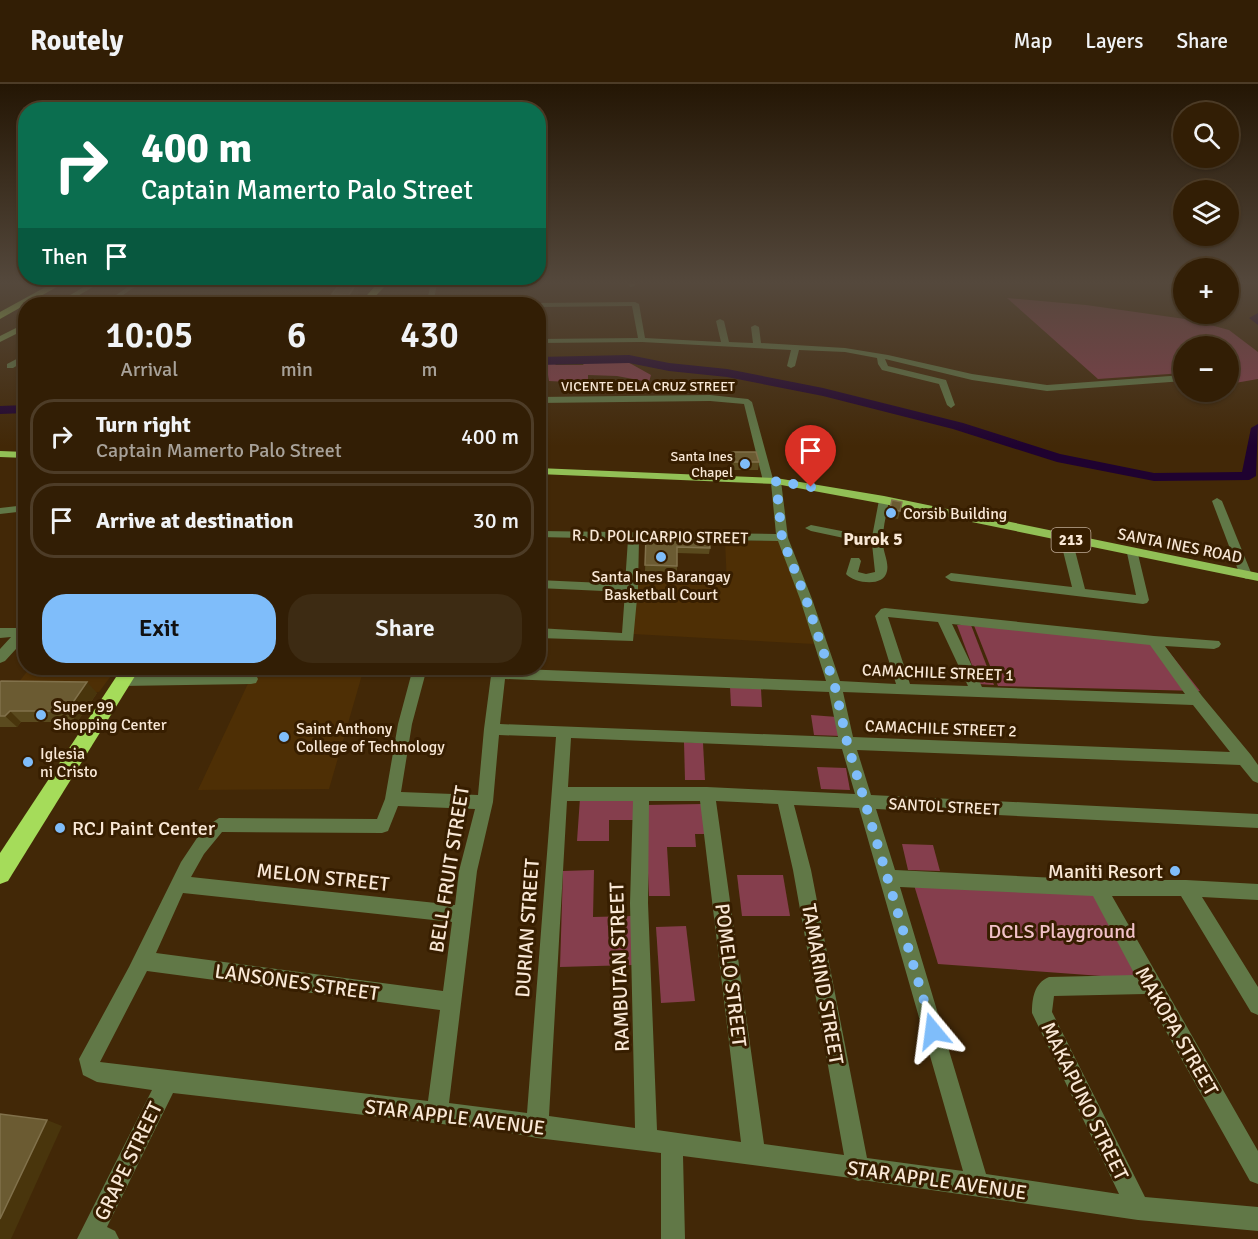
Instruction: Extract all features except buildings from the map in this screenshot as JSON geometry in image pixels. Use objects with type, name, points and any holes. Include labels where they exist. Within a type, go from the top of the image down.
[{"type":"highway","points":[[0,873],[126,675]]},
{"type":"main road","points":[[0,454],[18,455]]},
{"type":"main road","name":"213","points":[[546,471],[772,481],[884,500]]},
{"type":"main road","name":"SANTA INES ROAD","points":[[884,500],[1252,576]]},
{"type":"street","points":[[724,338],[726,344]]},
{"type":"street","points":[[756,338],[757,345]]},
{"type":"street","points":[[546,341],[642,340],[795,346],[881,356],[972,377],[1047,388],[1173,379]]},
{"type":"street","points":[[791,366],[795,346]]},
{"type":"street","points":[[881,356],[885,368],[943,382],[951,405]]},
{"type":"street","points":[[18,361],[10,366],[18,367]]},
{"type":"street","name":"VICENTE DELA CRUZ STREET","points":[[546,400],[710,398],[748,402],[772,481]]},
{"type":"street","points":[[772,481],[782,538],[806,599],[835,687],[847,742],[867,802],[978,1184]]},
{"type":"street","points":[[855,561],[852,574],[856,576],[874,579],[881,574],[877,542],[884,500]]},
{"type":"street","points":[[1217,501],[1252,576]]},
{"type":"street","points":[[0,522],[6,510]]},
{"type":"street","points":[[811,528],[877,542]]},
{"type":"street","name":"R. D. POLICARPIO STREET","points":[[546,534],[782,538]]},
{"type":"street","points":[[546,633],[628,638],[634,535]]},
{"type":"street","points":[[1066,539],[1079,591]]},
{"type":"street","points":[[951,577],[1143,600],[1133,553]]},
{"type":"street","points":[[546,584],[632,588]]},
{"type":"street","points":[[905,689],[883,613],[889,611],[943,619],[1154,641],[1214,644]]},
{"type":"street","points":[[943,619],[977,691]]},
{"type":"street","points":[[0,633],[18,631]]},
{"type":"street","points":[[0,657],[18,637]]},
{"type":"street","points":[[1154,641],[1197,700],[1258,776]]},
{"type":"street","name":"CAMACHILE STREET 1","points":[[546,673],[835,687],[1197,700]]},
{"type":"street","points":[[152,675],[250,679]]},
{"type":"street","points":[[418,675],[405,724],[393,799],[484,802]]},
{"type":"street","name":"BELL FRUIT STREET","points":[[437,1114],[468,872],[484,802],[498,675]]},
{"type":"street","name":"CAMACHILE STREET 2","points":[[491,729],[1246,759]]},
{"type":"street","name":"DURIAN STREET","points":[[537,1127],[564,732]]},
{"type":"street","name":"RAMBUTAN STREET","points":[[641,793],[639,903],[646,1140]]},
{"type":"street","name":"SANTOL STREET","points":[[559,794],[707,794],[1258,821]]},
{"type":"street","name":"POMELO STREET","points":[[707,794],[754,1155]]},
{"type":"street","name":"TAMARIND STREET","points":[[784,798],[802,870],[858,1170]]},
{"type":"street","name":"STAR APPLE AVENUE","points":[[393,799],[382,826],[219,825],[206,837],[179,884],[143,961],[89,1059],[90,1068],[97,1072],[167,1082],[496,1119],[615,1138],[646,1140],[858,1170],[978,1184],[1138,1209],[1258,1219]]},
{"type":"street","points":[[889,878],[1098,888],[1186,888],[1258,892]]},
{"type":"street","name":"MELON STREET","points":[[179,884],[462,914]]},
{"type":"street","name":"MAKOPA STREET","points":[[1098,888],[1258,1173]]},
{"type":"street","points":[[1186,888],[1258,1005]]},
{"type":"street","name":"LANSONES STREET","points":[[143,961],[452,1002]]},
{"type":"street","name":"MAKAPUNO STREET","points":[[1138,1209],[1042,1014],[1041,1002],[1044,992],[1049,987],[1150,984]]},
{"type":"street","name":"GRAPE STREET","points":[[95,1238],[167,1082]]},
{"type":"street","points":[[672,1145],[673,1239]]},
{"type":"shaded area","points":[[725,541],[783,541],[814,644],[633,634],[637,582],[727,585]]},
{"type":"shaded area","points":[[24,675],[112,675],[99,692],[12,691]]},
{"type":"shaded area","name":"Saint Anthony College of Technology","points":[[148,675],[252,675],[146,679]]},
{"type":"shaded area","name":"Saint Anthony College of Technology","points":[[252,675],[362,675],[329,789],[198,790]]},
{"type":"green space","points":[[1052,338],[1173,338],[1173,374],[1098,379]]},
{"type":"green space","points":[[1239,338],[1258,352],[1258,379],[1239,382]]},
{"type":"green space","points":[[552,361],[556,365],[583,365],[586,361],[626,361],[651,375],[649,382],[617,376],[588,375],[588,383],[549,381],[546,375],[546,362]]},
{"type":"green space","points":[[973,623],[1162,643],[1200,691],[998,686]]},
{"type":"green space","points":[[957,625],[971,625],[994,685],[979,684]]},
{"type":"green space","points":[[730,687],[761,689],[762,707],[731,706]]},
{"type":"green space","points":[[811,715],[837,717],[841,736],[814,735]]},
{"type":"green space","points":[[684,742],[703,743],[705,780],[685,780]]},
{"type":"green space","points":[[817,767],[846,768],[850,790],[821,789]]},
{"type":"green space","points":[[580,798],[638,799],[638,820],[609,820],[609,841],[577,841]]},
{"type":"green space","points":[[703,804],[706,834],[695,834],[696,847],[667,847],[670,896],[649,896],[645,805]]},
{"type":"green space","points":[[902,844],[933,845],[940,871],[908,870]]},
{"type":"green space","points":[[594,870],[593,917],[632,916],[633,965],[560,967],[563,871]]},
{"type":"green space","points":[[737,875],[783,875],[790,916],[742,916]]},
{"type":"green space","name":"DCLS Playground","points":[[914,885],[1107,892],[1156,980],[938,964]]},
{"type":"green space","points":[[686,926],[695,1001],[661,1003],[656,927]]},
{"type":"waterway","points":[[546,361],[629,359],[669,367],[727,373],[823,392],[958,426],[1057,458],[1154,477],[1249,476],[1258,428]]},
{"type":"waterway","points":[[0,410],[18,409]]},
{"type":"place","name":"Santa Ines Chapel","points":[[745,464]]},
{"type":"place","name":"Corsib Building","points":[[891,513]]},
{"type":"place","name":"Santa Ines Barangay Basketball Court","points":[[661,557]]},
{"type":"place","name":"Super 99 Shopping Center","points":[[41,715]]},
{"type":"place","name":"Saint Anthony College of Technology","points":[[284,737]]},
{"type":"place","name":"Iglesia ni Cristo","points":[[28,762]]},
{"type":"place","name":"RCJ Paint Center","points":[[60,828]]},
{"type":"place","name":"Maniti Resort","points":[[1175,871]]},
{"type":"district","name":"Purok 5","points":[[873,539]]},
{"type":"route","points":[[811,487],[776,481],[782,538],[820,638],[835,687],[847,742],[867,802],[933,1031]]}]
